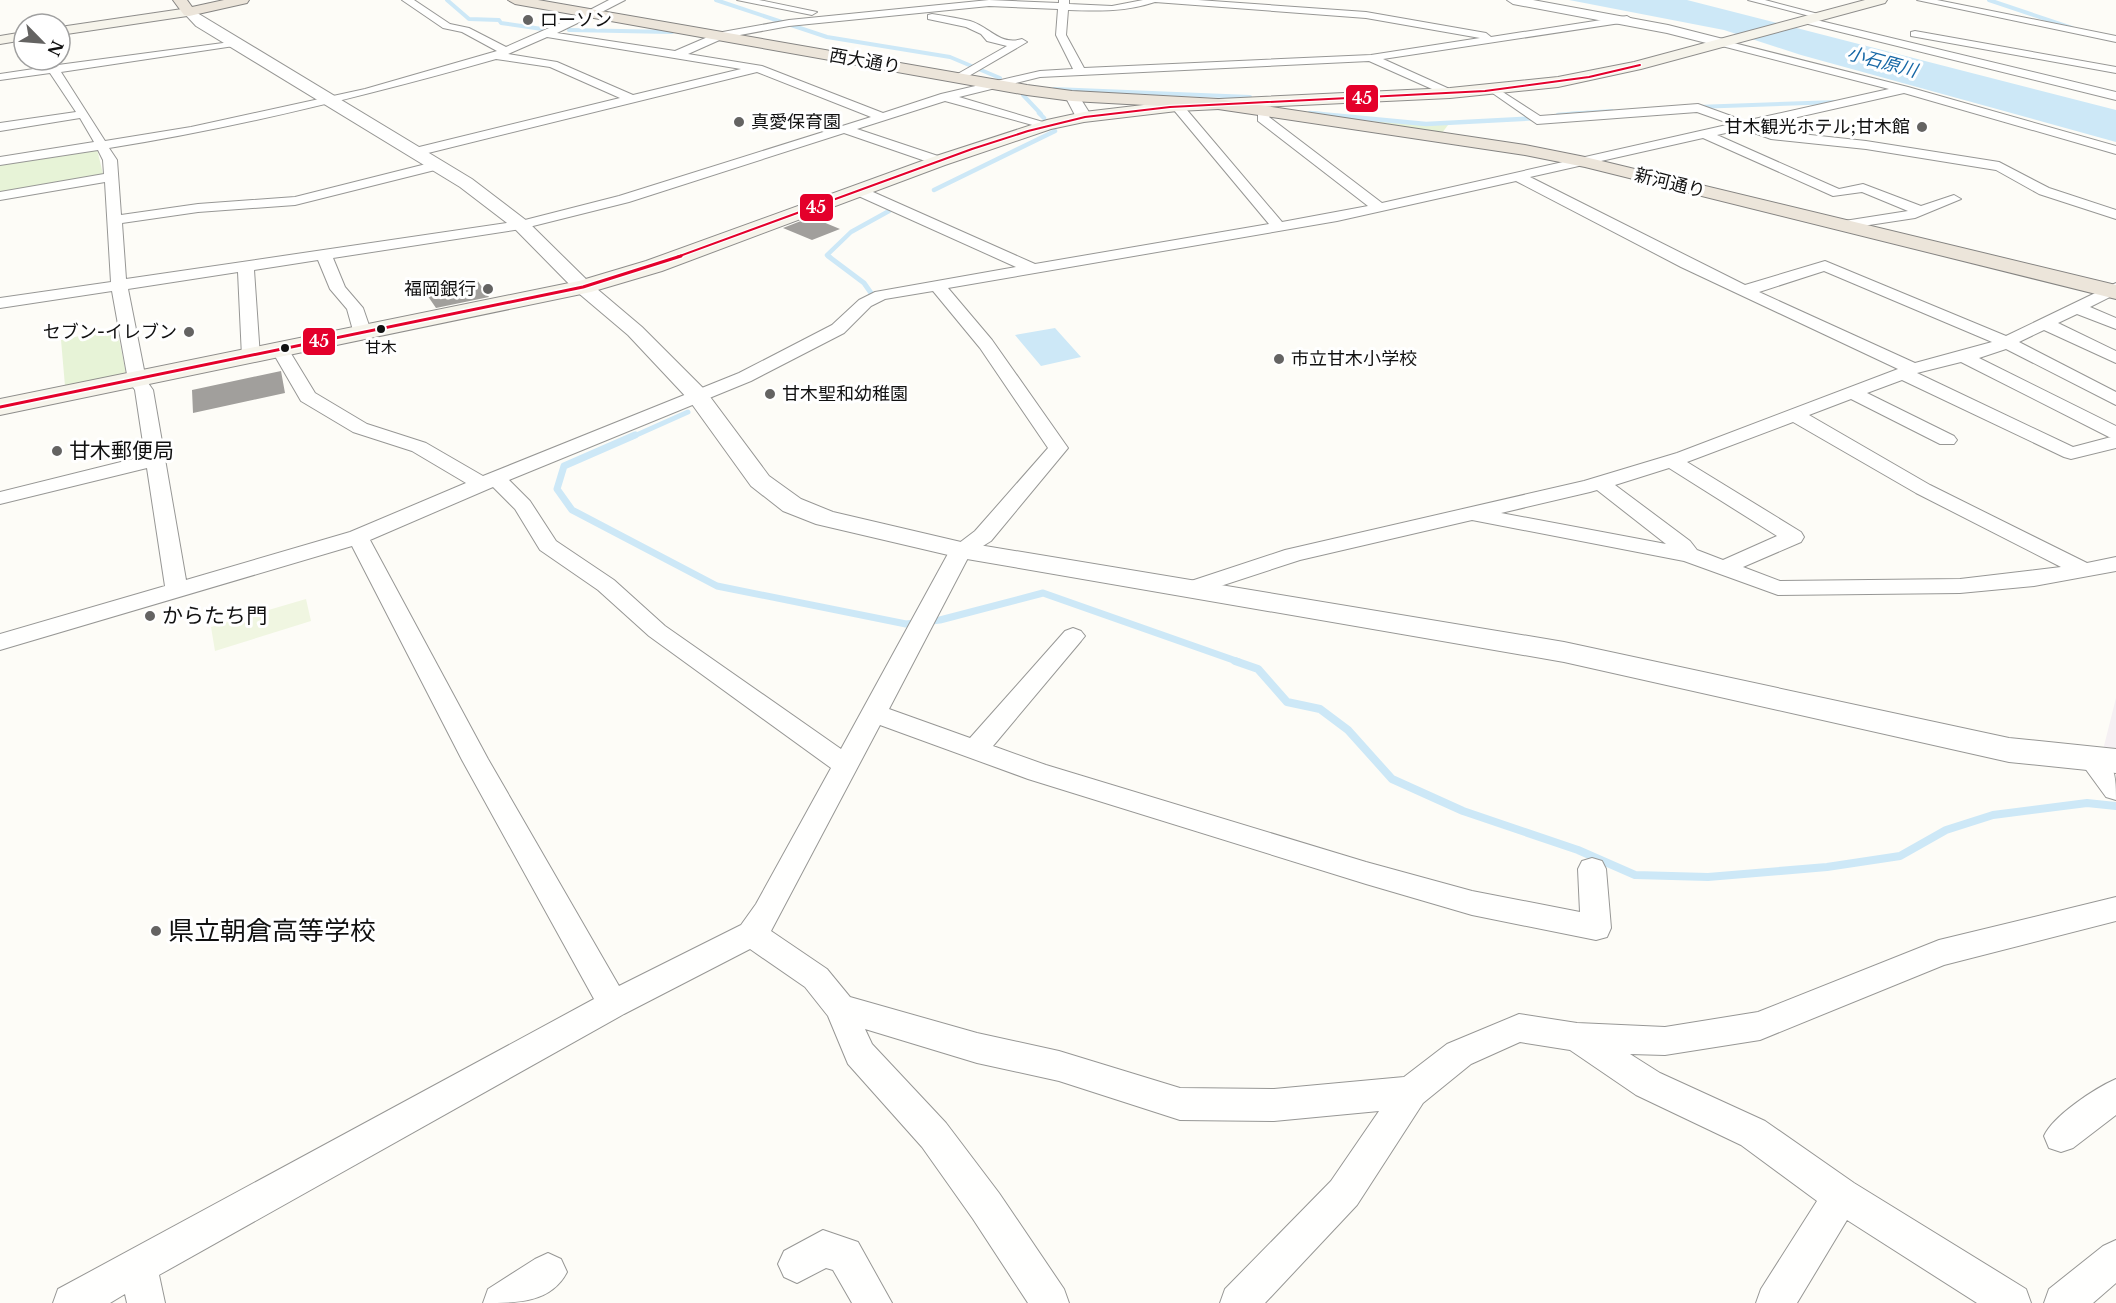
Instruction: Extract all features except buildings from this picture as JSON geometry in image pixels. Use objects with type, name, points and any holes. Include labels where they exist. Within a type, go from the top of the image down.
[{"type":"highway","points":[[184,6],[242,0]]},
{"type":"highway","name":"西大通り","points":[[525,1],[991,84],[1072,96],[1218,104]]},
{"type":"highway","name":"新河通り","points":[[1218,104],[1514,148],[1585,162],[2114,290]]},
{"type":"main road","points":[[0,407],[281,351],[583,287],[654,266],[939,161],[1047,125],[1084,117],[1177,106],[1495,90],[1604,74],[1880,0]]},
{"type":"main road","points":[[72,29],[184,6]]},
{"type":"street","points":[[407,0],[447,26],[465,30],[505,51]]},
{"type":"street","points":[[0,161],[202,128],[332,101],[493,56],[619,0]]},
{"type":"street","points":[[742,0],[815,13]]},
{"type":"street","points":[[678,54],[721,35],[785,24],[986,2],[1063,2],[1123,9],[1155,0],[1366,15],[1503,39]]},
{"type":"street","points":[[1514,0],[1726,41],[2116,150]]},
{"type":"street","points":[[1752,0],[1822,16],[2116,70]]},
{"type":"street","points":[[1922,0],[2116,39]]},
{"type":"street","points":[[1063,2],[1061,35],[1080,70]]},
{"type":"street","points":[[184,6],[201,23],[466,183],[521,225],[583,287],[635,331],[697,395],[760,481],[792,505],[825,518],[961,550],[1564,652],[2009,750],[2104,760],[2116,790]]},
{"type":"street","points":[[785,24],[837,8]]},
{"type":"street","points":[[912,11],[969,24],[985,32],[991,39],[1019,41],[958,78]]},
{"type":"street","points":[[0,303],[521,225],[624,199],[885,118],[945,97],[991,84],[1040,74],[1080,70],[1204,68],[1371,58],[1625,20]]},
{"type":"street","points":[[1802,21],[2116,96]]},
{"type":"street","points":[[546,34],[758,68],[885,118]]},
{"type":"street","points":[[72,63],[234,43]]},
{"type":"street","points":[[493,56],[553,64],[632,99]]},
{"type":"street","points":[[1371,58],[1450,93]]},
{"type":"street","points":[[115,220],[198,208],[295,201],[427,158],[632,99],[758,68]]},
{"type":"street","points":[[0,77],[22,72]]},
{"type":"street","points":[[57,72],[110,160],[119,286],[137,380],[144,390],[177,592]]},
{"type":"street","points":[[0,642],[177,592],[358,537],[745,376],[838,329],[865,303],[881,295],[1380,208],[1521,178],[1904,89]]},
{"type":"street","points":[[1495,90],[1534,118],[1698,108],[1771,135],[1866,145],[1999,166],[2015,171],[2027,183],[2047,192],[2116,215]]},
{"type":"street","points":[[1072,96],[1084,117]]},
{"type":"street","points":[[945,97],[1047,125]]},
{"type":"street","points":[[1177,106],[1278,226]]},
{"type":"street","points":[[1267,112],[1262,118],[1380,208]]},
{"type":"street","points":[[0,127],[84,114]]},
{"type":"street","points":[[1601,115],[1622,125]]},
{"type":"street","points":[[847,130],[939,161]]},
{"type":"street","points":[[1643,135],[1664,145]]},
{"type":"street","points":[[1707,135],[1838,193],[1863,188],[1921,211]]},
{"type":"street","points":[[0,196],[111,177]]},
{"type":"street","points":[[1521,178],[1686,264],[2071,453],[2116,442]]},
{"type":"street","points":[[859,191],[1033,269]]},
{"type":"street","points":[[1843,225],[1898,218],[1954,199]]},
{"type":"street","points":[[324,255],[338,289],[355,308],[363,334]]},
{"type":"street","points":[[246,266],[251,357]]},
{"type":"street","points":[[1744,291],[1825,266],[2006,342],[2116,399]]},
{"type":"street","points":[[72,1303],[142,1286],[613,1004],[752,934],[767,913],[961,550],[983,536],[1058,448],[975,327],[937,286]]},
{"type":"street","points":[[1193,588],[1293,555],[1600,483],[1671,461],[1908,371],[1964,357],[2006,342],[2114,290]]},
{"type":"street","points":[[2075,308],[2116,324]]},
{"type":"street","points":[[2044,323],[2116,358]]},
{"type":"street","points":[[281,351],[308,397],[360,428],[419,447],[490,482],[523,505],[548,545],[606,585],[657,631],[845,765]]},
{"type":"street","points":[[1964,357],[2116,433]]},
{"type":"street","points":[[1852,393],[1915,416],[1947,440]]},
{"type":"street","points":[[1795,415],[1923,489],[2084,570]]},
{"type":"street","points":[[0,498],[154,460]]},
{"type":"street","points":[[1671,461],[1793,537],[1723,568]]},
{"type":"street","points":[[1600,483],[1682,546],[1689,555]]},
{"type":"street","points":[[1470,513],[1689,555],[1778,588],[1789,589],[1960,586],[2034,579],[2116,564]]},
{"type":"street","points":[[358,537],[476,760],[613,1004]]},
{"type":"street","points":[[975,749],[1073,636]]},
{"type":"street","points":[[874,713],[1036,772],[1366,873],[1472,903],[1596,928],[1592,869]]},
{"type":"street","points":[[1239,1303],[1344,1193],[1411,1092],[1459,1054],[1519,1028],[1577,1037],[1665,1041],[1760,1026],[1940,953],[2116,909]]},
{"type":"street","points":[[752,934],[816,978],[840,1008],[860,1054],[934,1135],[986,1206],[1050,1303]]},
{"type":"street","points":[[840,1008],[977,1047],[1059,1066],[1180,1104],[1274,1106],[1411,1092]]},
{"type":"street","points":[[1577,1037],[1648,1084],[1753,1133],[1841,1196],[2012,1303]]},
{"type":"street","points":[[2061,1136],[2116,1095]]},
{"type":"street","points":[[1775,1303],[1841,1196]]},
{"type":"street","points":[[797,1264],[823,1249],[845,1255],[873,1303]]},
{"type":"street","points":[[2063,1303],[2116,1259]]},
{"type":"street","points":[[502,1303],[548,1272]]},
{"type":"shaded area","points":[[2116,698],[2116,750],[2103,750]]},
{"type":"green space","points":[[1364,120],[1448,125],[1442,133]]},
{"type":"green space","points":[[97,149],[103,174],[98,177],[0,195],[0,165]]},
{"type":"green space","points":[[117,328],[126,374],[65,386],[61,340]]},
{"type":"green space","points":[[306,599],[311,621],[215,651],[211,627]]},
{"type":"water","name":"小石原川","points":[[1569,0],[1687,0],[2116,110],[2116,142],[1801,55],[1724,30]]},
{"type":"water","points":[[1055,328],[1081,357],[1041,366],[1015,335]]},
{"type":"waterway","points":[[447,0],[469,19],[499,20],[501,23],[542,29]]},
{"type":"waterway","points":[[716,0],[827,37],[950,57],[1000,78]]},
{"type":"waterway","points":[[1989,0],[2072,28]]},
{"type":"waterway","points":[[569,30],[672,32]]},
{"type":"waterway","points":[[1054,89],[1250,97]]},
{"type":"waterway","points":[[1023,95],[1041,114]]},
{"type":"waterway","points":[[1696,107],[1837,102]]},
{"type":"waterway","points":[[1568,114],[1612,111]]},
{"type":"waterway","points":[[1039,113],[1044,118]]},
{"type":"waterway","points":[[1323,114],[1310,113],[1426,124],[1538,118]]},
{"type":"waterway","points":[[1558,115],[1588,113]]},
{"type":"waterway","points":[[934,190],[1055,131]]},
{"type":"waterway","points":[[830,257],[827,255],[851,232],[889,211]]},
{"type":"waterway","points":[[828,256],[864,283],[871,293]]},
{"type":"waterway","points":[[632,437],[688,412]]},
{"type":"waterway","points":[[635,435],[564,466],[557,489],[572,510],[717,586],[906,624],[940,620],[1043,593],[1239,662]]},
{"type":"waterway","points":[[1235,661],[1258,669],[1287,702],[1320,709],[1348,730],[1392,779],[1463,811],[1578,850],[1635,875],[1708,877],[1827,867],[1900,856],[1946,830],[1993,815],[2087,803],[2116,806]]},
{"type":"transit line","name":"45","points":[[0,407],[583,287],[723,241],[1000,139],[1085,117],[1170,107],[1485,91],[1589,77],[1640,65]]},
{"type":"place","name":"ローソン","points":[[528,20]]},
{"type":"place","name":"真愛保育園","points":[[739,122]]},
{"type":"place","name":"甘木観光ホテル;甘木館","points":[[1922,127]]},
{"type":"place","name":"福岡銀行","points":[[488,289]]},
{"type":"place","name":"甘木","points":[[381,329]]},
{"type":"place","name":"セブン-イレブン","points":[[189,332]]},
{"type":"place","name":"市立甘木小学校","points":[[1279,359]]},
{"type":"place","name":"甘木聖和幼稚園","points":[[770,394]]},
{"type":"place","name":"甘木郵便局","points":[[57,451]]},
{"type":"place","name":"からたち門","points":[[150,616]]},
{"type":"place","name":"県立朝倉高等学校","points":[[156,931]]}]
